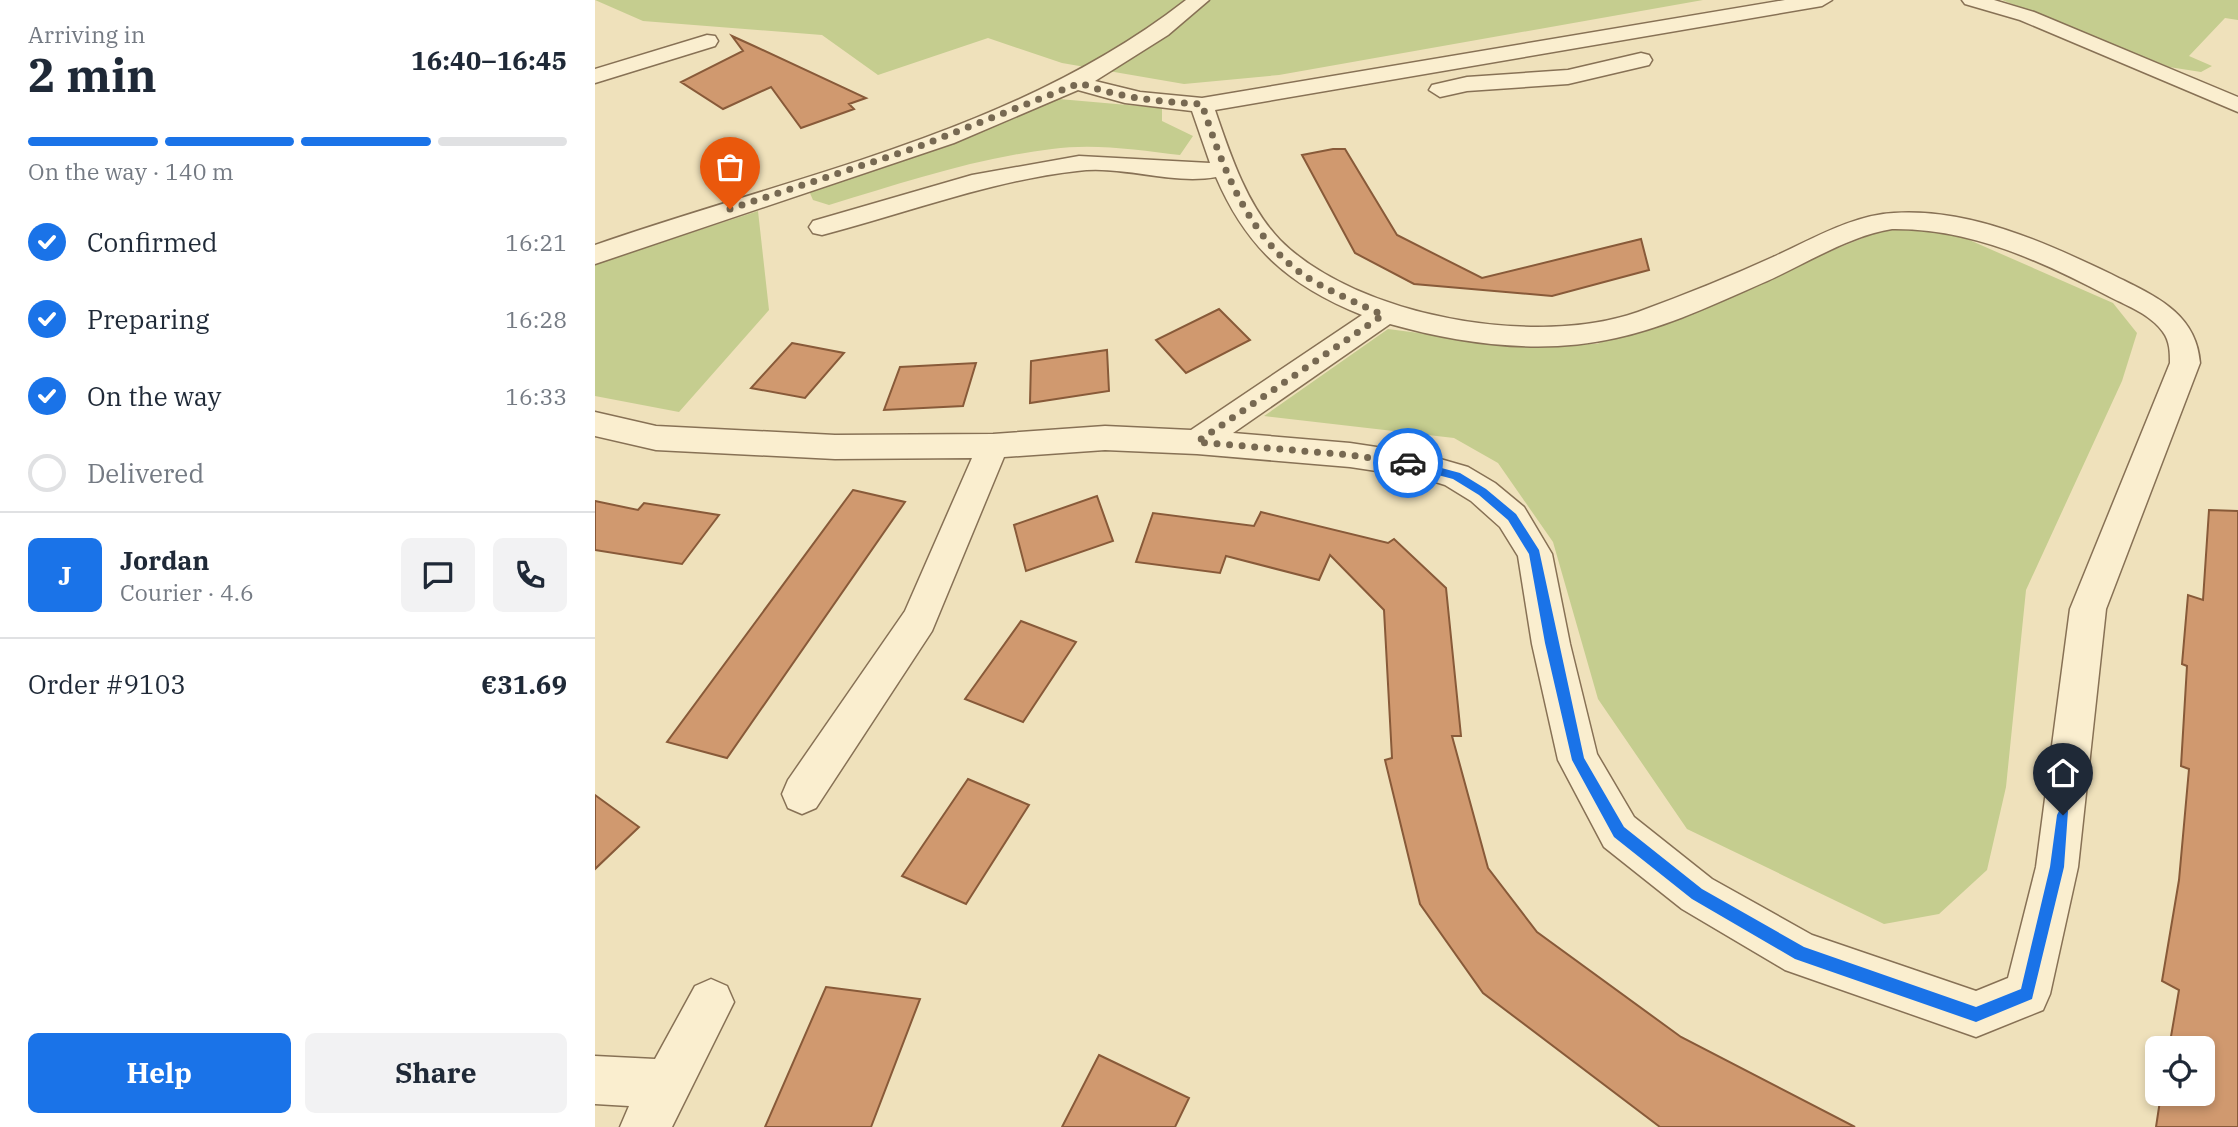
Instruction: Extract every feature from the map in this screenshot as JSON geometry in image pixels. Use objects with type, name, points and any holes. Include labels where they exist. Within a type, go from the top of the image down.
[{"type":"street","points":[[595,255],[915,148],[1080,83],[1137,49],[1199,0]]},
{"type":"street","points":[[1080,83],[1105,93],[1155,102],[1202,104],[1822,0]]},
{"type":"street","points":[[1972,0],[2027,16],[2234,96]]},
{"type":"street","points":[[595,75],[707,41]]},
{"type":"street","points":[[1577,41],[1597,71]]},
{"type":"street","points":[[1440,90],[1467,84],[1568,77],[1641,60]]},
{"type":"street","points":[[595,424],[656,438],[835,447],[993,446],[1105,438],[1197,442],[1350,455],[1423,466],[1456,476],[1483,492],[1512,517],[1535,554],[1551,643],[1578,760],[1619,832],[1697,894],[1801,954],[1976,1014],[2027,994],[2057,867],[2088,609],[2185,363],[2186,345],[2179,329],[2156,310],[2051,257],[1975,231],[1916,220],[1876,222],[1689,303],[1610,330],[1531,335],[1466,331],[1383,315],[1302,274],[1269,245],[1223,168],[1202,104]]},
{"type":"street","points":[[822,227],[972,183],[1079,163],[1128,164],[1200,172],[1223,168]]},
{"type":"street","points":[[1197,442],[1383,315]]},
{"type":"street","points":[[802,794],[919,620],[993,446]]},
{"type":"street","points":[[645,1127],[711,1002]]},
{"type":"street","points":[[595,1080],[668,1084]]},
{"type":"green space","points":[[595,0],[1703,0],[1279,75],[1184,84],[1062,63],[988,38],[878,75],[822,35],[643,21]]},
{"type":"green space","points":[[2002,0],[2238,0],[2238,20],[2225,18],[2189,56],[2212,66],[2201,72],[2169,67]]},
{"type":"green space","points":[[1059,99],[1162,108],[1162,121],[1193,136],[1180,155],[1116,148],[1068,147],[995,158],[829,205],[813,200],[809,191],[965,137]]},
{"type":"green space","points":[[758,211],[769,310],[679,412],[595,396],[595,264]]},
{"type":"green space","points":[[1920,228],[1958,235],[2113,303],[2137,333],[2122,381],[2026,590],[2006,787],[1987,870],[1939,914],[1884,924],[1687,829],[1598,699],[1553,542],[1498,463],[1454,438],[1264,416],[1388,329],[1465,339],[1597,344],[1883,230]]},
{"type":"building","points":[[732,36],[866,98],[849,104],[854,109],[801,128],[771,87],[723,109],[681,82],[743,51]]},
{"type":"building","points":[[1345,149],[1397,235],[1482,278],[1641,239],[1649,270],[1552,296],[1414,284],[1355,253],[1302,155]]},
{"type":"building","points":[[1219,309],[1250,340],[1186,373],[1156,340]]},
{"type":"building","points":[[792,343],[844,353],[805,398],[751,388]]},
{"type":"building","points":[[1107,350],[1109,391],[1030,403],[1031,361]]},
{"type":"building","points":[[976,363],[963,406],[884,410],[900,367]]},
{"type":"building","points":[[853,490],[905,502],[727,758],[667,742]]},
{"type":"building","points":[[1097,496],[1113,541],[1026,571],[1014,525]]},
{"type":"building","points":[[595,501],[638,510],[644,503],[719,515],[682,564],[595,550]]},
{"type":"building","points":[[2209,510],[2238,511],[2238,1127],[2156,1127],[2159,1106],[2215,1106],[2215,1036],[2171,1036],[2179,990],[2162,981],[2179,880],[2189,769],[2181,766],[2187,666],[2182,664],[2188,595],[2203,600]]},
{"type":"building","points":[[1261,512],[1388,543],[1394,539],[1446,588],[1461,736],[1452,736],[1488,868],[1537,932],[1681,1037],[1855,1127],[1660,1127],[1483,993],[1420,904],[1385,760],[1392,758],[1384,610],[1330,555],[1319,580],[1226,556],[1220,573],[1136,562],[1153,513],[1254,526]]},
{"type":"building","points":[[1021,621],[1076,642],[1023,722],[965,699]]},
{"type":"building","points":[[968,779],[1029,805],[966,904],[902,876]]},
{"type":"building","points":[[595,795],[639,827],[595,869]]},
{"type":"building","points":[[826,987],[920,999],[871,1127],[765,1127]]},
{"type":"building","points":[[1099,1055],[1189,1098],[1175,1127],[1062,1127]]},
{"type":"way so far","points":[[730,209],[915,148],[1080,83],[1105,93],[1155,102],[1202,104],[1223,168],[1269,245],[1302,274],[1383,315],[1197,442],[1350,455],[1408,463]]},
{"type":"route","points":[[1408,463],[1456,476],[1483,492],[1512,517],[1535,554],[1551,643],[1578,760],[1619,832],[1697,894],[1801,954],[1976,1014],[2027,994],[2057,867],[2063,815]]}]
